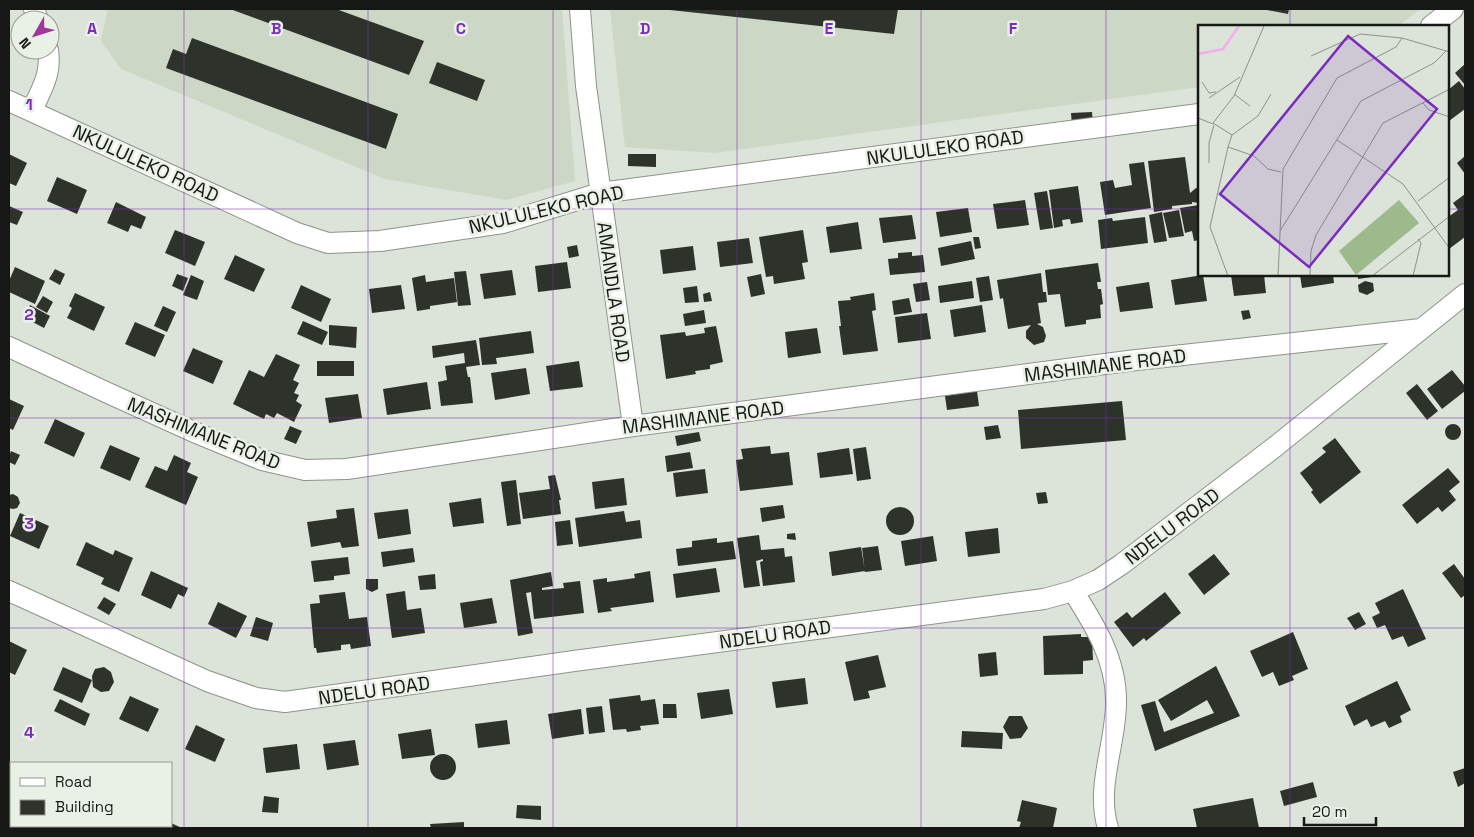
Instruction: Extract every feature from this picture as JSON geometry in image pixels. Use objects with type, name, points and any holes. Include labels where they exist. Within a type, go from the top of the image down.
[{"type":"street","name":"AMANDLA ROAD","points":[[580,9],[586,86],[633,426]]},
{"type":"street","points":[[1432,25],[1453,9]]},
{"type":"street","points":[[32,111],[46,81],[49,60]]},
{"type":"street","name":"NKULULEKO ROAD","points":[[9,101],[297,232],[328,243],[380,241],[503,223],[600,193],[1198,114]]},
{"type":"street","name":"NDELU ROAD","points":[[9,591],[207,681],[256,698],[285,702],[1044,599],[1073,591],[1098,580],[1122,564],[1276,446],[1465,294]]},
{"type":"street","name":"MASHIMANE ROAD","points":[[9,347],[194,432],[262,460],[305,470],[347,469],[633,426],[1128,362],[1421,329]]},
{"type":"street","points":[[1073,591],[1094,624],[1115,679],[1116,702],[1103,802],[1108,828]]},
{"type":"shaded area","points":[[108,9],[562,9],[575,181],[506,200],[385,179],[121,69],[101,41]]},
{"type":"shaded area","points":[[610,9],[1420,9],[1399,25],[1198,25],[1198,87],[714,153],[625,147]]},
{"type":"building","points":[[230,9],[336,9],[424,41],[409,75]]},
{"type":"building","points":[[670,9],[898,9],[894,34]]},
{"type":"building","points":[[1262,9],[1289,9],[1288,14]]},
{"type":"building","points":[[192,38],[398,114],[386,149],[166,68],[173,49],[186,54]]},
{"type":"building","points":[[437,62],[485,80],[477,101],[429,83]]},
{"type":"building","points":[[1465,64],[1465,85],[1455,73]]},
{"type":"building","points":[[1459,81],[1465,89],[1465,109],[1449,121],[1449,89]]},
{"type":"building","points":[[1092,112],[1093,125],[1072,126],[1071,113]]},
{"type":"building","points":[[9,154],[27,163],[16,186],[9,183]]},
{"type":"building","points":[[628,154],[656,154],[656,167],[628,166]]},
{"type":"building","points":[[1465,156],[1465,174],[1457,163]]},
{"type":"building","points":[[1185,157],[1190,193],[1196,188],[1198,189],[1198,203],[1192,202],[1192,204],[1172,206],[1172,209],[1154,212],[1148,161]]},
{"type":"building","points":[[1144,162],[1151,208],[1105,215],[1100,182],[1113,180],[1115,188],[1132,185],[1129,164]]},
{"type":"building","points":[[57,177],[87,190],[77,214],[47,201]]},
{"type":"building","points":[[1078,186],[1083,222],[1071,224],[1070,219],[1062,220],[1063,226],[1054,228],[1049,190]]},
{"type":"building","points":[[1047,191],[1053,228],[1040,230],[1034,193]]},
{"type":"building","points":[[1465,194],[1465,237],[1449,249],[1449,216],[1458,210],[1453,203]]},
{"type":"building","points":[[1025,200],[1029,225],[997,229],[993,204]]},
{"type":"building","points":[[116,202],[146,217],[141,229],[131,225],[128,232],[107,223]]},
{"type":"building","points":[[1198,205],[1198,240],[1194,241],[1192,231],[1185,233],[1180,208]]},
{"type":"building","points":[[9,206],[23,212],[17,225],[9,222]]},
{"type":"building","points":[[968,208],[972,232],[940,237],[936,212]]},
{"type":"building","points":[[1179,210],[1184,236],[1169,238],[1163,213]]},
{"type":"building","points":[[1162,212],[1167,241],[1154,243],[1149,215]]},
{"type":"building","points":[[912,215],[916,239],[883,243],[879,218]]},
{"type":"building","points":[[1145,217],[1148,243],[1101,249],[1098,220],[1112,218],[1113,221]]},
{"type":"building","points":[[858,222],[862,249],[830,253],[826,227]]},
{"type":"building","points":[[175,230],[205,242],[195,266],[165,253]]},
{"type":"building","points":[[803,230],[808,262],[802,263],[805,279],[774,284],[773,276],[766,277],[759,237]]},
{"type":"building","points":[[973,237],[979,237],[981,248],[975,249]]},
{"type":"building","points":[[749,238],[753,263],[720,267],[717,242]]},
{"type":"building","points":[[971,241],[975,259],[941,266],[938,248]]},
{"type":"building","points":[[577,245],[579,256],[569,258],[567,247]]},
{"type":"building","points":[[693,246],[696,270],[663,274],[660,250]]},
{"type":"building","points":[[912,252],[912,256],[923,255],[925,272],[890,275],[888,259],[898,258],[898,253]]},
{"type":"building","points":[[235,255],[265,269],[254,292],[224,279]]},
{"type":"building","points":[[567,262],[571,288],[538,292],[535,266]]},
{"type":"building","points":[[1098,263],[1101,282],[1097,282],[1098,289],[1101,289],[1103,304],[1100,305],[1101,318],[1086,320],[1086,324],[1065,327],[1060,294],[1048,295],[1045,270]]},
{"type":"building","points":[[15,267],[45,281],[35,304],[9,292],[9,281]]},
{"type":"building","points":[[55,269],[65,274],[60,285],[49,279]]},
{"type":"building","points":[[512,270],[516,295],[484,299],[480,274]]},
{"type":"building","points":[[466,271],[471,305],[458,306],[454,272]]},
{"type":"building","points":[[1041,273],[1043,292],[1046,292],[1047,302],[1038,303],[1041,323],[1037,324],[1043,327],[1046,336],[1044,342],[1034,345],[1026,338],[1026,331],[1031,325],[1008,329],[1003,298],[1000,299],[997,280]]},
{"type":"building","points":[[177,274],[188,278],[183,291],[172,286]]},
{"type":"building","points":[[761,274],[765,294],[751,297],[747,277]]},
{"type":"building","points":[[191,275],[204,281],[197,300],[183,295]]},
{"type":"building","points":[[425,275],[426,282],[454,278],[457,302],[430,306],[430,309],[417,311],[412,278]]},
{"type":"building","points":[[989,276],[993,300],[980,302],[976,278]]},
{"type":"building","points":[[1203,276],[1207,301],[1175,305],[1171,280]]},
{"type":"building","points":[[1231,276],[1264,276],[1266,293],[1234,296]]},
{"type":"building","points":[[1300,276],[1333,276],[1334,283],[1302,288]]},
{"type":"building","points":[[1358,276],[1379,276],[1358,279]]},
{"type":"building","points":[[972,281],[974,298],[940,303],[938,286]]},
{"type":"building","points":[[1365,281],[1373,283],[1374,291],[1367,295],[1359,292],[1358,285]]},
{"type":"building","points":[[927,282],[930,300],[916,302],[913,284]]},
{"type":"building","points":[[1149,282],[1153,308],[1120,312],[1116,287]]},
{"type":"building","points":[[301,285],[331,299],[321,322],[291,308]]},
{"type":"building","points":[[401,285],[405,309],[372,313],[369,289]]},
{"type":"building","points":[[697,286],[699,302],[685,303],[683,288]]},
{"type":"building","points":[[710,292],[712,301],[704,302],[703,294]]},
{"type":"building","points":[[75,293],[105,307],[94,331],[67,318],[72,308],[69,306]]},
{"type":"building","points":[[874,293],[876,310],[872,311],[878,351],[843,355],[838,301],[851,300],[850,297]]},
{"type":"building","points":[[43,296],[53,302],[47,313],[36,307]]},
{"type":"building","points":[[909,298],[912,312],[894,315],[892,301]]},
{"type":"building","points":[[30,305],[50,316],[44,328],[23,317]]},
{"type":"building","points":[[982,305],[986,332],[954,337],[950,310]]},
{"type":"building","points":[[163,306],[176,312],[167,332],[154,326]]},
{"type":"building","points":[[704,310],[706,323],[685,326],[683,314]]},
{"type":"building","points":[[1249,310],[1251,318],[1243,320],[1241,311]]},
{"type":"building","points":[[927,313],[931,339],[898,343],[895,317]]},
{"type":"building","points":[[303,321],[328,332],[322,345],[297,334]]},
{"type":"building","points":[[135,322],[165,335],[155,357],[125,344]]},
{"type":"building","points":[[329,325],[357,327],[356,348],[329,345]]},
{"type":"building","points":[[716,326],[723,362],[710,365],[710,369],[695,371],[696,374],[666,379],[660,335],[685,332],[686,336],[705,333],[704,328]]},
{"type":"building","points":[[817,328],[821,353],[788,358],[785,332]]},
{"type":"building","points":[[531,331],[534,353],[496,358],[497,364],[482,365],[479,338]]},
{"type":"building","points":[[476,340],[480,365],[466,367],[468,377],[470,377],[473,403],[441,406],[438,382],[447,380],[445,366],[465,363],[464,353],[433,358],[432,346]]},
{"type":"building","points":[[193,348],[223,361],[213,384],[183,371]]},
{"type":"building","points":[[276,354],[300,365],[293,380],[299,383],[294,393],[299,395],[296,401],[302,405],[294,422],[277,413],[274,418],[266,414],[264,419],[233,404],[249,370],[264,377]]},
{"type":"building","points":[[317,361],[354,361],[354,376],[317,376]]},
{"type":"building","points":[[579,361],[583,387],[550,391],[546,366]]},
{"type":"building","points":[[526,368],[530,394],[495,400],[491,373]]},
{"type":"building","points":[[1452,370],[1465,386],[1465,391],[1442,409],[1427,389]]},
{"type":"building","points":[[427,382],[431,409],[387,415],[383,389]]},
{"type":"building","points":[[1417,384],[1438,411],[1427,420],[1406,393]]},
{"type":"building","points":[[977,391],[979,406],[947,410],[945,396]]},
{"type":"building","points":[[358,394],[362,418],[329,423],[325,398]]},
{"type":"building","points":[[9,399],[24,406],[13,430],[9,428]]},
{"type":"building","points":[[1122,401],[1126,440],[1021,449],[1018,410]]},
{"type":"building","points":[[55,419],[85,433],[74,457],[44,443]]},
{"type":"building","points":[[1453,424],[1461,432],[1453,440],[1445,432]]},
{"type":"building","points":[[998,425],[1001,438],[986,440],[984,427]]},
{"type":"building","points":[[290,426],[302,431],[296,444],[284,439]]},
{"type":"building","points":[[699,432],[701,441],[677,446],[675,436]]},
{"type":"building","points":[[1335,438],[1361,472],[1320,504],[1311,492],[1313,490],[1300,473],[1326,452],[1322,448]]},
{"type":"building","points":[[110,445],[140,458],[130,481],[100,468]]},
{"type":"building","points":[[770,446],[771,454],[789,452],[793,485],[740,491],[736,460],[743,459],[741,449]]},
{"type":"building","points":[[866,447],[871,479],[857,481],[853,449]]},
{"type":"building","points":[[849,448],[853,474],[820,478],[817,453]]},
{"type":"building","points":[[11,451],[20,455],[15,465],[9,462]]},
{"type":"building","points":[[690,452],[693,468],[667,472],[665,456]]},
{"type":"building","points":[[174,455],[191,463],[187,472],[198,477],[186,505],[145,487],[155,466],[167,471]]},
{"type":"building","points":[[1448,468],[1460,482],[1449,491],[1456,500],[1442,512],[1438,507],[1417,524],[1402,505]]},
{"type":"building","points":[[705,469],[708,493],[676,497],[673,473]]},
{"type":"building","points":[[555,475],[561,500],[559,500],[561,514],[523,519],[519,493],[550,489],[548,476]]},
{"type":"building","points":[[624,478],[627,505],[595,509],[592,482]]},
{"type":"building","points":[[516,480],[521,524],[507,526],[501,482]]},
{"type":"building","points":[[1046,492],[1048,503],[1038,504],[1036,493]]},
{"type":"building","points":[[13,494],[18,497],[20,503],[17,508],[13,509],[9,508],[9,495]]},
{"type":"building","points":[[481,498],[484,523],[453,527],[449,503]]},
{"type":"building","points":[[783,505],[785,518],[762,522],[760,508]]},
{"type":"building","points":[[900,507],[910,511],[914,521],[910,531],[900,535],[890,531],[886,521],[890,511]]},
{"type":"building","points":[[354,508],[359,546],[342,548],[340,542],[311,547],[307,522],[337,518],[336,510]]},
{"type":"building","points":[[408,509],[411,534],[378,539],[374,513]]},
{"type":"building","points":[[624,511],[626,522],[640,520],[642,538],[579,547],[575,518]]},
{"type":"building","points":[[20,513],[49,526],[39,549],[10,536]]},
{"type":"building","points":[[570,520],[573,544],[557,546],[555,522]]},
{"type":"building","points":[[998,528],[1000,553],[968,557],[965,532]]},
{"type":"building","points":[[795,533],[796,540],[787,539],[787,534]]},
{"type":"building","points":[[759,535],[761,550],[784,548],[785,557],[792,556],[795,582],[763,586],[760,562],[763,559],[756,561],[760,586],[744,588],[737,538]]},
{"type":"building","points":[[933,536],[937,561],[905,566],[901,541]]},
{"type":"building","points":[[717,538],[717,543],[733,541],[736,559],[678,566],[676,549],[692,547],[692,541]]},
{"type":"building","points":[[86,542],[113,555],[115,550],[133,558],[119,592],[101,584],[104,578],[76,565]]},
{"type":"building","points":[[878,546],[882,570],[865,572],[862,548]]},
{"type":"building","points":[[861,547],[865,571],[832,576],[829,552]]},
{"type":"building","points":[[413,548],[415,562],[383,567],[381,552]]},
{"type":"building","points":[[1214,554],[1230,574],[1204,595],[1188,574]]},
{"type":"building","points":[[348,557],[350,574],[334,576],[334,580],[314,582],[311,561]]},
{"type":"building","points":[[1454,564],[1465,579],[1465,595],[1461,598],[1442,573]]},
{"type":"building","points":[[716,568],[720,592],[676,598],[673,574]]},
{"type":"building","points":[[151,571],[188,588],[184,597],[178,594],[171,609],[141,595]]},
{"type":"building","points":[[650,571],[654,602],[610,608],[612,611],[598,613],[593,580],[607,578],[607,582],[635,578],[634,574]]},
{"type":"building","points":[[551,572],[553,586],[542,588],[542,590],[564,588],[563,583],[580,581],[584,613],[534,619],[531,592],[526,593],[533,633],[518,636],[510,580]]},
{"type":"building","points":[[435,574],[436,589],[420,590],[418,576]]},
{"type":"building","points":[[366,579],[378,579],[378,589],[372,592],[366,589]]},
{"type":"building","points":[[1403,589],[1426,639],[1408,647],[1403,636],[1392,640],[1385,625],[1377,628],[1372,617],[1380,613],[1375,603]]},
{"type":"building","points":[[405,591],[407,610],[421,608],[425,633],[392,638],[386,594]]},
{"type":"building","points":[[345,592],[349,619],[367,617],[371,646],[351,649],[350,644],[341,645],[341,650],[317,653],[316,648],[314,648],[310,604],[320,603],[319,595]]},
{"type":"building","points":[[1165,592],[1181,613],[1146,641],[1144,638],[1133,647],[1114,622],[1127,612],[1132,618]]},
{"type":"building","points":[[104,597],[116,604],[109,615],[97,608]]},
{"type":"building","points":[[492,598],[497,623],[464,628],[460,603]]},
{"type":"building","points":[[218,602],[247,616],[236,638],[208,624]]},
{"type":"building","points":[[1359,612],[1366,624],[1355,630],[1347,618]]},
{"type":"building","points":[[256,617],[273,623],[268,641],[250,636]]},
{"type":"building","points":[[1293,632],[1308,669],[1292,676],[1294,680],[1279,686],[1273,672],[1262,677],[1250,651]]},
{"type":"building","points":[[1081,634],[1081,637],[1092,637],[1093,660],[1083,661],[1083,674],[1044,675],[1043,636]]},
{"type":"building","points":[[9,641],[27,650],[15,675],[9,672]]},
{"type":"building","points":[[996,652],[998,675],[980,677],[978,654]]},
{"type":"building","points":[[878,655],[886,687],[868,691],[870,698],[854,701],[845,662]]},
{"type":"building","points":[[1216,666],[1240,716],[1155,751],[1141,705],[1155,701],[1164,732],[1214,713],[1207,700],[1171,721],[1158,700]]},
{"type":"building","points":[[63,667],[92,680],[82,703],[53,690]]},
{"type":"building","points":[[104,667],[111,672],[114,682],[109,691],[101,692],[93,687],[92,676],[95,669]]},
{"type":"building","points":[[805,678],[808,704],[776,708],[772,682]]},
{"type":"building","points":[[1397,681],[1411,710],[1400,716],[1402,722],[1389,728],[1385,721],[1371,727],[1367,719],[1354,726],[1345,706]]},
{"type":"building","points":[[729,689],[733,714],[701,719],[697,693]]},
{"type":"building","points":[[640,695],[641,701],[655,699],[659,724],[640,726],[641,730],[627,732],[626,729],[613,730],[609,699]]},
{"type":"building","points":[[130,696],[159,709],[148,732],[119,719]]},
{"type":"building","points":[[60,699],[90,714],[85,726],[54,711]]},
{"type":"building","points":[[663,704],[676,704],[677,718],[663,718]]},
{"type":"building","points":[[602,706],[605,732],[589,734],[586,708]]},
{"type":"building","points":[[581,709],[584,734],[552,739],[548,714]]},
{"type":"building","points":[[1009,716],[1022,716],[1028,728],[1021,738],[1010,739],[1003,727]]},
{"type":"building","points":[[507,720],[510,744],[478,748],[475,724]]},
{"type":"building","points":[[196,725],[225,739],[215,762],[185,749]]},
{"type":"building","points":[[431,729],[435,755],[402,759],[398,734]]},
{"type":"building","points":[[962,731],[1003,733],[1002,749],[961,747]]},
{"type":"building","points":[[355,740],[359,765],[327,770],[323,744]]},
{"type":"building","points":[[297,744],[300,769],[266,773],[263,748]]},
{"type":"building","points":[[443,754],[452,758],[456,767],[452,776],[443,780],[434,776],[430,767],[434,758]]},
{"type":"building","points":[[1465,768],[1465,783],[1458,787],[1453,772]]},
{"type":"building","points":[[1313,782],[1317,797],[1284,806],[1280,791]]},
{"type":"building","points":[[264,796],[279,798],[278,813],[262,812]]},
{"type":"building","points":[[1253,798],[1259,828],[1197,828],[1193,809]]},
{"type":"building","points":[[1022,800],[1057,808],[1053,828],[1019,828],[1021,822],[1017,821]]},
{"type":"building","points":[[517,805],[541,806],[541,820],[516,818]]},
{"type":"building","points":[[464,822],[464,828],[431,828],[430,824]]},
{"type":"building","points":[[172,823],[182,828],[152,828],[172,827]]}]
